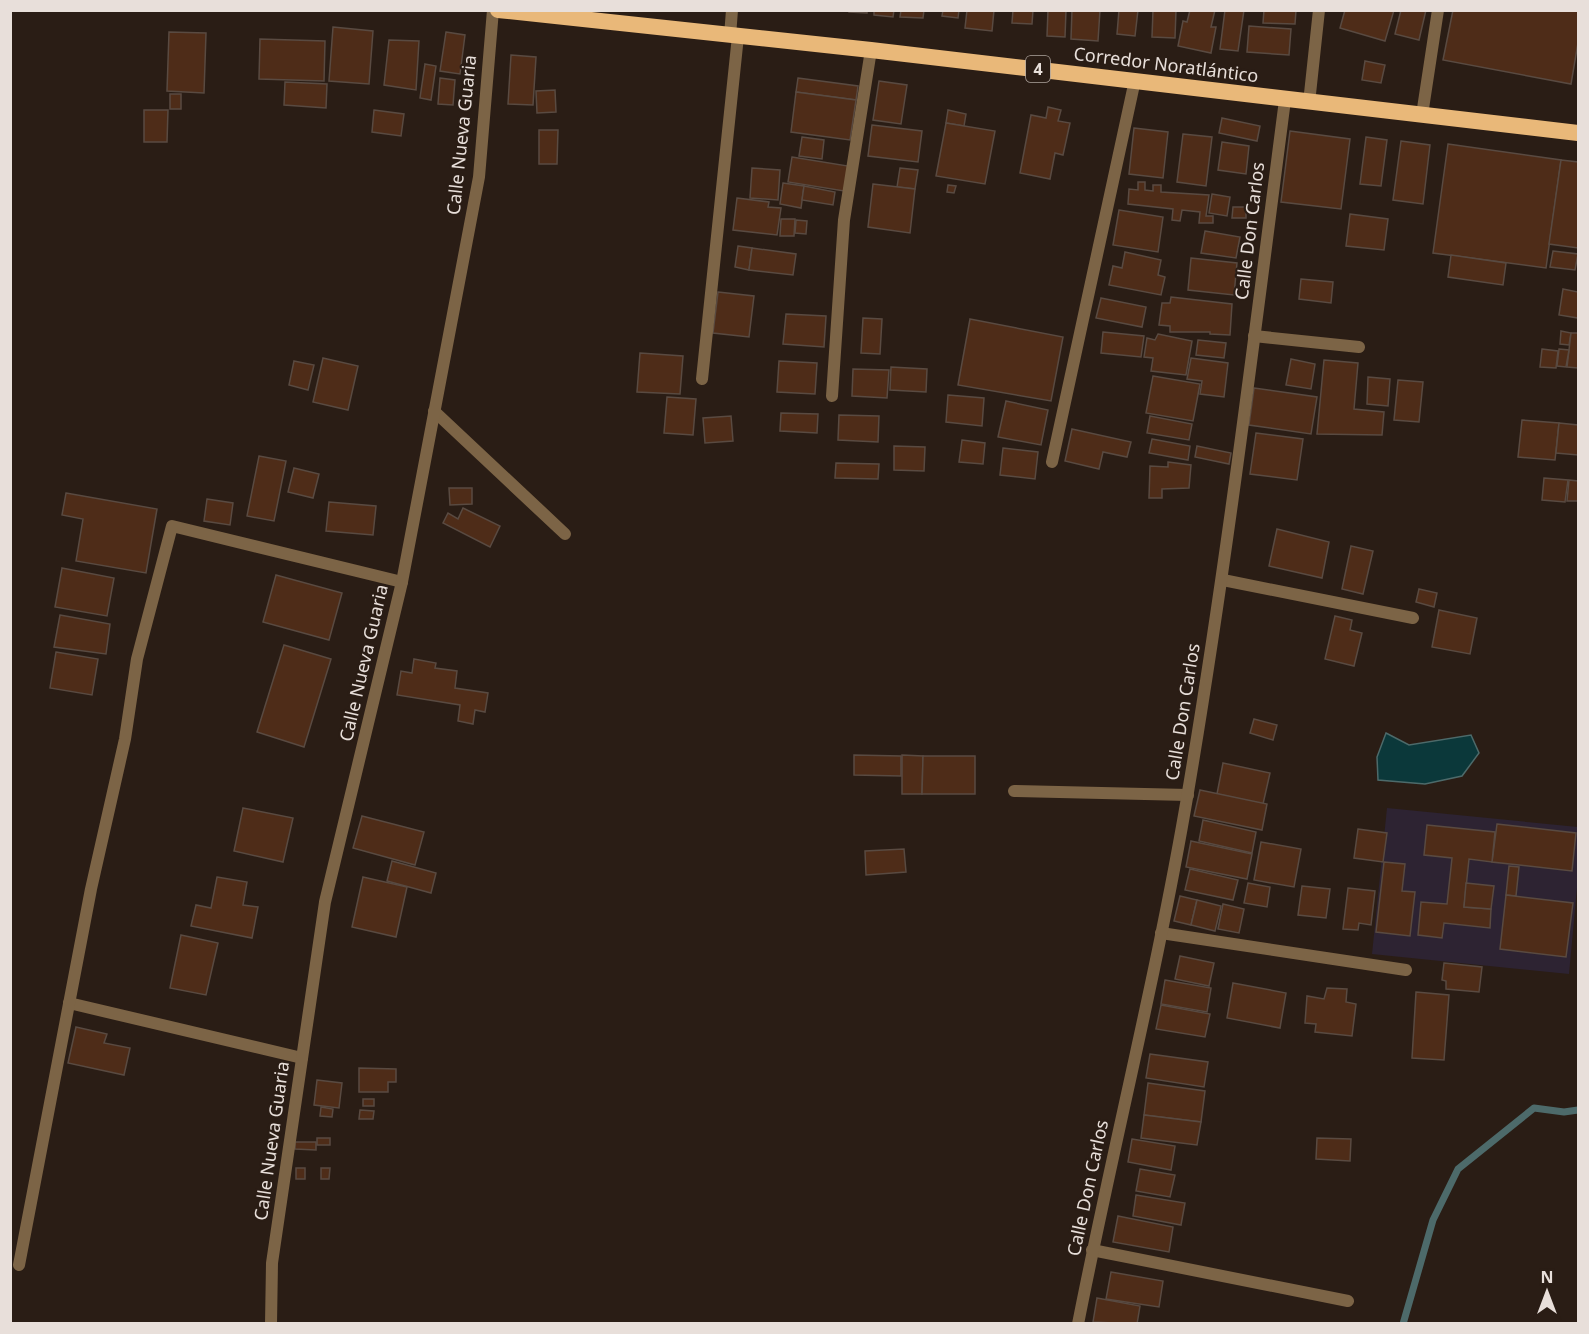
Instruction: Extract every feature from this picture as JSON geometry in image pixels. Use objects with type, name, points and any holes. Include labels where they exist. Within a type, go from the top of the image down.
[{"type":"highway","name":"Corredor Noratlántico","points":[[495,10],[871,50],[1578,133]]},
{"type":"street","name":"Calle Nueva Guaria","points":[[271,1323],[272,1263],[325,902],[402,582],[479,177],[495,10]]},
{"type":"street","points":[[702,379],[734,36],[732,10]]},
{"type":"street","points":[[1309,103],[1319,10]]},
{"type":"street","points":[[1422,115],[1438,10]]},
{"type":"street","points":[[832,396],[844,220],[871,50]]},
{"type":"street","points":[[1052,462],[1135,80]]},
{"type":"street","name":"Calle Don Carlos","points":[[1078,1323],[1188,795],[1223,580],[1285,100]]},
{"type":"street","points":[[1254,336],[1359,346]]},
{"type":"street","points":[[434,411],[566,534]]},
{"type":"street","points":[[19,1265],[91,889],[125,739],[136,659],[172,526],[402,582]]},
{"type":"street","points":[[1223,580],[1413,618]]},
{"type":"street","points":[[1014,791],[1188,795]]},
{"type":"street","points":[[1161,933],[1406,970]]},
{"type":"street","points":[[69,1003],[302,1058]]},
{"type":"street","points":[[1092,1250],[1348,1301]]},
{"type":"shaded area","points":[[1387,808],[1578,827],[1578,877],[1569,974],[1372,954]]},
{"type":"water","points":[[1386,733],[1409,745],[1471,735],[1479,753],[1462,776],[1425,784],[1378,780],[1377,757]]},
{"type":"building","points":[[849,10],[867,10],[867,13],[849,12]]},
{"type":"building","points":[[874,10],[894,10],[893,17],[874,15]]},
{"type":"building","points":[[901,10],[924,10],[923,18],[900,17]]},
{"type":"building","points":[[943,10],[959,10],[958,18],[942,16]]},
{"type":"building","points":[[967,10],[994,10],[992,31],[965,28]]},
{"type":"building","points":[[1013,10],[1033,10],[1032,24],[1012,23]]},
{"type":"building","points":[[1048,10],[1066,10],[1065,37],[1047,36]]},
{"type":"building","points":[[1072,10],[1100,10],[1098,41],[1071,39]]},
{"type":"building","points":[[1119,10],[1138,10],[1135,36],[1117,34]]},
{"type":"building","points":[[1153,10],[1176,10],[1175,38],[1152,37]]},
{"type":"building","points":[[1190,10],[1215,10],[1211,27],[1216,27],[1211,53],[1178,46],[1183,21],[1187,22]]},
{"type":"building","points":[[1225,10],[1244,10],[1238,51],[1220,49]]},
{"type":"building","points":[[1264,10],[1296,10],[1295,24],[1263,23]]},
{"type":"building","points":[[1345,10],[1394,10],[1385,41],[1340,28]]},
{"type":"building","points":[[1401,10],[1426,10],[1419,40],[1395,34]]},
{"type":"building","points":[[1453,10],[1578,10],[1578,43],[1571,84],[1443,60]]},
{"type":"building","points":[[1249,26],[1291,29],[1289,55],[1247,52]]},
{"type":"building","points":[[333,27],[373,31],[369,84],[329,81]]},
{"type":"building","points":[[169,32],[206,33],[204,93],[167,91]]},
{"type":"building","points":[[446,32],[465,35],[460,74],[440,71]]},
{"type":"building","points":[[260,39],[325,41],[324,81],[259,79]]},
{"type":"building","points":[[389,40],[419,41],[416,90],[384,85]]},
{"type":"building","points":[[511,55],[536,57],[533,105],[508,104]]},
{"type":"building","points":[[1365,61],[1385,65],[1381,83],[1362,80]]},
{"type":"building","points":[[425,64],[436,66],[431,100],[420,98]]},
{"type":"building","points":[[440,78],[455,80],[453,105],[438,104]]},
{"type":"building","points":[[798,78],[858,86],[856,100],[796,92]]},
{"type":"building","points":[[879,81],[907,85],[901,124],[873,120]]},
{"type":"building","points":[[285,82],[327,84],[326,108],[284,105]]},
{"type":"building","points":[[555,90],[556,112],[537,113],[536,91]]},
{"type":"building","points":[[796,92],[856,100],[850,140],[791,132]]},
{"type":"building","points":[[170,94],[181,94],[181,109],[170,109]]},
{"type":"building","points":[[1048,107],[1061,110],[1058,121],[1070,123],[1063,155],[1055,153],[1050,179],[1020,173],[1031,115],[1046,118]]},
{"type":"building","points":[[144,110],[168,110],[167,142],[144,142]]},
{"type":"building","points":[[374,110],[404,114],[401,136],[372,132]]},
{"type":"building","points":[[948,110],[966,114],[964,126],[946,123]]},
{"type":"building","points":[[1222,118],[1260,126],[1257,141],[1219,133]]},
{"type":"building","points":[[946,123],[995,131],[985,184],[936,176]]},
{"type":"building","points":[[872,125],[922,131],[918,162],[868,156]]},
{"type":"building","points":[[1134,128],[1168,132],[1163,178],[1129,174]]},
{"type":"building","points":[[539,130],[558,130],[557,164],[539,164]]},
{"type":"building","points":[[1290,131],[1350,139],[1341,209],[1281,202]]},
{"type":"building","points":[[1183,134],[1212,137],[1206,186],[1177,182]]},
{"type":"building","points":[[802,137],[824,140],[822,159],[799,156]]},
{"type":"building","points":[[1366,137],[1387,140],[1381,186],[1360,184]]},
{"type":"building","points":[[1401,141],[1430,145],[1423,204],[1393,200]]},
{"type":"building","points":[[1222,142],[1249,146],[1246,174],[1218,170]]},
{"type":"building","points":[[1448,144],[1561,160],[1546,268],[1433,253]]},
{"type":"building","points":[[792,157],[848,166],[844,191],[788,182]]},
{"type":"building","points":[[1561,160],[1578,162],[1578,248],[1549,244]]},
{"type":"building","points":[[752,168],[780,170],[778,200],[750,198]]},
{"type":"building","points":[[900,168],[918,170],[915,189],[897,187]]},
{"type":"building","points":[[1138,182],[1145,182],[1145,190],[1153,191],[1153,185],[1161,185],[1161,192],[1209,195],[1206,216],[1213,216],[1213,223],[1199,223],[1200,212],[1182,210],[1180,221],[1172,220],[1173,209],[1128,204],[1129,189],[1138,190]]},
{"type":"building","points":[[783,183],[804,186],[801,208],[780,204]]},
{"type":"building","points":[[873,184],[915,189],[910,233],[868,227]]},
{"type":"building","points":[[948,185],[956,186],[954,193],[947,192]]},
{"type":"building","points":[[804,186],[835,192],[833,205],[802,200]]},
{"type":"building","points":[[1212,194],[1230,197],[1227,216],[1209,213]]},
{"type":"building","points":[[737,198],[769,202],[768,207],[781,208],[777,235],[733,230]]},
{"type":"building","points":[[1233,207],[1246,207],[1246,218],[1232,218]]},
{"type":"building","points":[[1119,210],[1163,217],[1158,252],[1113,245]]},
{"type":"building","points":[[1350,214],[1388,219],[1384,250],[1346,246]]},
{"type":"building","points":[[781,219],[795,219],[794,236],[780,236]]},
{"type":"building","points":[[796,220],[807,221],[806,234],[795,233]]},
{"type":"building","points":[[1205,231],[1240,237],[1236,258],[1201,253]]},
{"type":"building","points":[[738,246],[752,248],[749,270],[735,267]]},
{"type":"building","points":[[752,248],[796,254],[793,275],[749,270]]},
{"type":"building","points":[[1553,251],[1578,254],[1575,270],[1550,267]]},
{"type":"building","points":[[1125,252],[1161,260],[1158,275],[1165,277],[1161,295],[1109,285],[1113,266],[1122,268]]},
{"type":"building","points":[[1451,255],[1506,263],[1503,285],[1448,277]]},
{"type":"building","points":[[1191,258],[1237,263],[1234,295],[1188,290]]},
{"type":"building","points":[[1301,279],[1333,282],[1331,303],[1299,299]]},
{"type":"building","points":[[1563,289],[1578,292],[1578,318],[1559,315]]},
{"type":"building","points":[[718,292],[754,296],[749,337],[713,333]]},
{"type":"building","points":[[1171,297],[1232,304],[1230,335],[1210,334],[1210,332],[1170,332],[1170,326],[1159,325],[1162,303],[1170,303]]},
{"type":"building","points":[[1101,298],[1146,307],[1142,327],[1096,318]]},
{"type":"building","points":[[786,314],[826,316],[824,347],[783,344]]},
{"type":"building","points":[[863,318],[882,319],[880,354],[861,353]]},
{"type":"building","points":[[970,319],[1063,337],[1051,401],[958,385]]},
{"type":"building","points":[[1561,331],[1571,333],[1569,345],[1560,344]]},
{"type":"building","points":[[1103,332],[1144,336],[1141,357],[1101,353]]},
{"type":"building","points":[[1571,333],[1578,333],[1578,368],[1567,367]]},
{"type":"building","points":[[1158,334],[1192,341],[1186,375],[1151,371],[1153,358],[1144,357],[1147,338],[1155,340]]},
{"type":"building","points":[[1198,340],[1226,343],[1224,358],[1196,355]]},
{"type":"building","points":[[1542,349],[1558,351],[1556,368],[1540,367]]},
{"type":"building","points":[[1559,349],[1569,350],[1566,367],[1557,366]]},
{"type":"building","points":[[640,353],[683,356],[680,394],[637,392]]},
{"type":"building","points":[[323,358],[358,366],[348,410],[313,402]]},
{"type":"building","points":[[1191,358],[1228,363],[1224,397],[1200,394],[1202,381],[1187,379]]},
{"type":"building","points":[[1291,359],[1315,364],[1311,389],[1286,385]]},
{"type":"building","points":[[1324,360],[1358,363],[1354,409],[1384,412],[1382,435],[1317,434]]},
{"type":"building","points":[[294,361],[314,365],[308,390],[289,385]]},
{"type":"building","points":[[779,361],[817,363],[815,394],[777,392]]},
{"type":"building","points":[[891,367],[927,369],[926,392],[890,390]]},
{"type":"building","points":[[853,369],[889,370],[887,398],[852,396]]},
{"type":"building","points":[[1153,376],[1200,384],[1193,421],[1146,413]]},
{"type":"building","points":[[1368,377],[1390,379],[1388,406],[1367,404]]},
{"type":"building","points":[[1398,380],[1423,382],[1419,422],[1394,420]]},
{"type":"building","points":[[1254,388],[1317,397],[1311,434],[1249,425]]},
{"type":"building","points":[[948,395],[984,398],[982,426],[946,422]]},
{"type":"building","points":[[667,397],[696,399],[693,435],[664,433]]},
{"type":"building","points":[[1006,401],[1048,410],[1041,445],[998,437]]},
{"type":"building","points":[[781,413],[818,414],[817,433],[780,431]]},
{"type":"building","points":[[839,415],[879,416],[878,442],[838,440]]},
{"type":"building","points":[[731,416],[733,441],[705,443],[703,418]]},
{"type":"building","points":[[1150,416],[1192,424],[1189,440],[1147,433]]},
{"type":"building","points":[[1522,420],[1559,423],[1555,460],[1518,457]]},
{"type":"building","points":[[1559,423],[1578,425],[1578,455],[1556,453]]},
{"type":"building","points":[[1072,429],[1131,442],[1127,457],[1103,452],[1099,469],[1065,461]]},
{"type":"building","points":[[1256,433],[1303,439],[1297,480],[1250,474]]},
{"type":"building","points":[[1152,439],[1190,446],[1188,460],[1149,453]]},
{"type":"building","points":[[962,440],[985,443],[983,464],[959,462]]},
{"type":"building","points":[[894,446],[925,447],[924,471],[894,470]]},
{"type":"building","points":[[1197,446],[1231,453],[1229,464],[1195,457]]},
{"type":"building","points":[[1003,448],[1038,452],[1035,479],[1000,475]]},
{"type":"building","points":[[259,456],[286,461],[274,521],[247,516]]},
{"type":"building","points":[[1168,462],[1191,465],[1189,488],[1162,489],[1162,498],[1149,498],[1150,466],[1168,467]]},
{"type":"building","points":[[836,463],[879,464],[878,479],[835,478]]},
{"type":"building","points":[[294,468],[319,474],[313,498],[288,492]]},
{"type":"building","points":[[1544,478],[1568,480],[1565,502],[1542,500]]},
{"type":"building","points":[[1569,480],[1578,481],[1578,501],[1567,501]]},
{"type":"building","points":[[449,488],[472,488],[472,504],[450,505]]},
{"type":"building","points":[[66,493],[157,509],[146,573],[76,561],[83,519],[62,515]]},
{"type":"building","points":[[207,499],[233,503],[230,525],[204,521]]},
{"type":"building","points":[[329,502],[376,506],[373,535],[326,531]]},
{"type":"building","points":[[463,508],[500,526],[490,547],[443,523],[448,513],[458,519]]},
{"type":"building","points":[[1277,529],[1329,542],[1322,578],[1269,566]]},
{"type":"building","points":[[1351,546],[1373,551],[1363,594],[1342,589]]},
{"type":"building","points":[[62,568],[114,578],[107,616],[55,607]]},
{"type":"building","points":[[276,575],[342,593],[329,640],[263,622]]},
{"type":"building","points":[[1419,589],[1437,593],[1434,607],[1416,602]]},
{"type":"building","points":[[1439,610],[1477,618],[1470,654],[1432,647]]},
{"type":"building","points":[[60,615],[110,624],[106,654],[54,647]]},
{"type":"building","points":[[1335,616],[1352,620],[1350,630],[1362,633],[1354,666],[1325,659]]},
{"type":"building","points":[[284,645],[331,659],[304,747],[257,732]]},
{"type":"building","points":[[56,652],[98,659],[92,695],[50,688]]},
{"type":"building","points":[[414,659],[436,663],[435,668],[457,671],[455,688],[488,693],[485,712],[475,710],[473,724],[458,721],[460,705],[397,695],[401,671],[412,673]]},
{"type":"building","points":[[1254,719],[1277,725],[1273,740],[1250,733]]},
{"type":"building","points":[[854,755],[901,756],[901,776],[854,775]]},
{"type":"building","points":[[902,755],[923,756],[922,794],[902,794]]},
{"type":"building","points":[[923,756],[975,756],[975,794],[922,794]]},
{"type":"building","points":[[1223,763],[1270,773],[1263,804],[1217,794]]},
{"type":"building","points":[[1200,790],[1267,804],[1262,830],[1194,816]]},
{"type":"building","points":[[243,808],[293,818],[283,862],[234,851]]},
{"type":"building","points":[[362,816],[424,832],[415,865],[353,848]]},
{"type":"building","points":[[1203,820],[1256,832],[1252,853],[1199,841]]},
{"type":"building","points":[[1497,824],[1576,833],[1572,871],[1492,862]]},
{"type":"building","points":[[1427,825],[1495,832],[1492,862],[1469,859],[1464,907],[1491,909],[1490,928],[1444,923],[1442,938],[1418,935],[1421,902],[1447,904],[1452,858],[1424,855]]},
{"type":"building","points":[[1358,829],[1387,833],[1383,862],[1354,858]]},
{"type":"building","points":[[1191,841],[1252,854],[1247,879],[1186,867]]},
{"type":"building","points":[[1261,842],[1301,849],[1294,887],[1254,880]]},
{"type":"building","points":[[904,849],[906,872],[866,875],[865,851]]},
{"type":"building","points":[[392,861],[436,873],[431,893],[387,881]]},
{"type":"building","points":[[1384,862],[1405,864],[1402,891],[1415,892],[1410,936],[1376,932]]},
{"type":"building","points":[[1509,866],[1519,867],[1516,896],[1506,895]]},
{"type":"building","points":[[1190,869],[1238,880],[1233,900],[1185,890]]},
{"type":"building","points":[[217,877],[247,882],[243,905],[258,907],[252,938],[191,926],[196,905],[211,908]]},
{"type":"building","points":[[363,877],[407,887],[396,937],[352,927]]},
{"type":"building","points":[[1248,883],[1270,887],[1267,907],[1244,903]]},
{"type":"building","points":[[1466,883],[1494,886],[1491,909],[1464,907]]},
{"type":"building","points":[[1302,886],[1330,889],[1326,918],[1298,915]]},
{"type":"building","points":[[1348,888],[1375,891],[1371,925],[1359,923],[1358,930],[1343,929]]},
{"type":"building","points":[[1506,895],[1573,903],[1566,957],[1500,949]]},
{"type":"building","points":[[1180,896],[1197,900],[1191,925],[1174,921]]},
{"type":"building","points":[[1197,900],[1221,906],[1215,931],[1191,925]]},
{"type":"building","points":[[1223,904],[1244,909],[1239,933],[1218,929]]},
{"type":"building","points":[[181,935],[218,943],[206,995],[170,988]]},
{"type":"building","points":[[1180,956],[1214,963],[1209,986],[1175,979]]},
{"type":"building","points":[[1444,963],[1482,967],[1479,992],[1446,989],[1446,981],[1442,980]]},
{"type":"building","points":[[1165,980],[1211,988],[1207,1012],[1161,1004]]},
{"type":"building","points":[[1233,983],[1286,993],[1280,1028],[1227,1018]]},
{"type":"building","points":[[1327,988],[1347,989],[1346,1002],[1356,1004],[1352,1036],[1315,1032],[1316,1024],[1305,1023],[1307,996],[1324,999]]},
{"type":"building","points":[[1416,992],[1449,995],[1444,1060],[1412,1058]]},
{"type":"building","points":[[1161,1005],[1210,1014],[1205,1037],[1156,1029]]},
{"type":"building","points":[[76,1027],[107,1034],[104,1043],[130,1048],[124,1075],[68,1063]]},
{"type":"building","points":[[1150,1054],[1208,1062],[1204,1087],[1146,1078]]},
{"type":"building","points":[[359,1068],[396,1069],[396,1082],[388,1082],[388,1092],[359,1092]]},
{"type":"building","points":[[317,1080],[342,1083],[339,1108],[314,1105]]},
{"type":"building","points":[[1148,1083],[1205,1091],[1201,1122],[1144,1115]]},
{"type":"building","points":[[363,1099],[374,1099],[374,1106],[363,1106]]},
{"type":"building","points":[[321,1107],[333,1109],[332,1117],[320,1116]]},
{"type":"building","points":[[360,1110],[374,1111],[373,1119],[359,1119]]},
{"type":"building","points":[[1144,1115],[1201,1122],[1197,1145],[1141,1138]]},
{"type":"building","points":[[317,1138],[330,1138],[330,1145],[317,1145]]},
{"type":"building","points":[[1317,1138],[1351,1139],[1350,1161],[1316,1159]]},
{"type":"building","points":[[1132,1139],[1175,1146],[1171,1170],[1128,1162]]},
{"type":"building","points":[[295,1142],[316,1142],[316,1150],[295,1149]]},
{"type":"building","points":[[296,1168],[305,1168],[305,1179],[296,1179]]},
{"type":"building","points":[[321,1168],[330,1168],[329,1179],[321,1179]]},
{"type":"building","points":[[1140,1169],[1175,1175],[1170,1197],[1136,1191]]},
{"type":"building","points":[[1136,1195],[1185,1203],[1181,1225],[1133,1216]]},
{"type":"building","points":[[1118,1216],[1173,1227],[1169,1252],[1113,1242]]},
{"type":"building","points":[[1111,1272],[1163,1281],[1159,1307],[1106,1299]]},
{"type":"building","points":[[1097,1298],[1140,1306],[1137,1324],[1093,1322]]},
{"type":"waterway","points":[[1403,1324],[1433,1220],[1458,1169],[1534,1108],[1564,1112],[1578,1110]]}]
